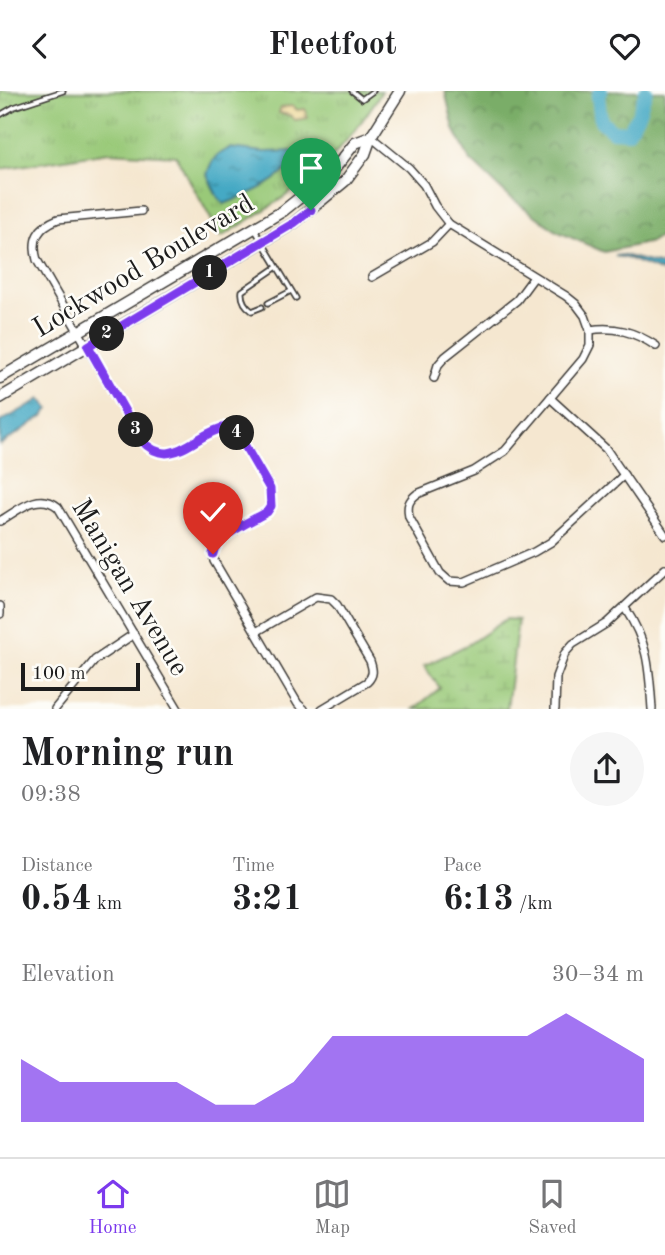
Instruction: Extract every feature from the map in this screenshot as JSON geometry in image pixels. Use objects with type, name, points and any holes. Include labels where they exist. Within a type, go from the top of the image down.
[{"type":"main road","name":"Lockwood Boulevard","points":[[0,398],[294,223],[345,181],[365,154],[371,137],[400,91]]},
{"type":"main road","name":"Lockwood Boulevard","points":[[0,378],[299,200],[332,172],[355,143],[371,137]]},
{"type":"street","points":[[371,137],[409,168],[424,185],[449,225],[576,304],[585,316],[590,330],[590,345],[583,359],[505,451],[493,460],[411,499],[407,507],[408,517],[440,573],[449,581],[464,582],[534,552],[551,542],[624,475]]},
{"type":"street","points":[[141,211],[58,219],[40,229],[34,250],[37,260],[141,440],[150,449],[167,454],[176,452],[217,429],[226,427],[238,434],[270,489],[271,506],[267,512],[219,540],[213,548],[214,561],[298,704],[304,709]]},
{"type":"street","points":[[372,277],[432,242],[449,225]]},
{"type":"street","points":[[434,378],[445,357],[517,300],[534,277]]},
{"type":"street","points":[[590,330],[614,328],[640,336],[656,346]]},
{"type":"street","points":[[550,398],[606,449],[665,535]]},
{"type":"street","name":"Manigan Avenue","points":[[0,521],[34,501],[51,501],[58,507],[178,709]]},
{"type":"street","points":[[555,709],[556,677],[559,663],[565,653],[573,644],[607,624],[665,569]]},
{"type":"street","points":[[256,632],[316,597],[331,599],[337,605],[373,670],[372,677],[367,683],[322,709]]},
{"type":"street","points":[[0,606],[0,614]]},
{"type":"street","points":[[625,608],[645,645],[652,709]]},
{"type":"street","points":[[55,709],[95,660],[110,647],[134,634]]},
{"type":"lane","points":[[0,114],[13,107],[63,91]]},
{"type":"lane","points":[[352,91],[362,99],[373,91]]},
{"type":"lane","points":[[254,228],[296,298]]},
{"type":"lane","points":[[262,307],[252,311],[248,308],[243,302],[242,291],[277,267]]},
{"type":"lane","points":[[268,303],[292,290]]},
{"type":"green space","points":[[0,91],[382,91],[348,139],[312,176],[221,237],[176,156],[109,152],[0,169]]},
{"type":"green space","points":[[445,91],[665,91],[665,233],[652,242],[604,252],[556,231],[506,194],[470,160],[454,129]]},
{"type":"green space","points":[[506,619],[518,620],[507,709],[414,709],[440,688],[424,666],[469,644]]},
{"type":"sand","points":[[293,106],[297,110],[305,109],[308,118],[295,120],[289,115],[279,113],[281,107]]},
{"type":"water","points":[[230,148],[297,153],[285,171],[267,185],[224,204],[207,175],[215,158]]},
{"type":"water","points":[[623,255],[665,266],[665,273],[615,256]]},
{"type":"water","points":[[41,399],[49,409],[43,416],[0,445],[0,422]]},
{"type":"waterway","points":[[601,91],[598,96],[601,121],[613,131],[628,132],[638,115],[646,91]]},
{"type":"route","points":[[213,554],[213,548],[219,540],[267,512],[271,506],[270,489],[238,434],[226,427],[217,429],[176,452],[167,454],[150,449],[141,440],[88,346],[294,223],[311,210]]}]
